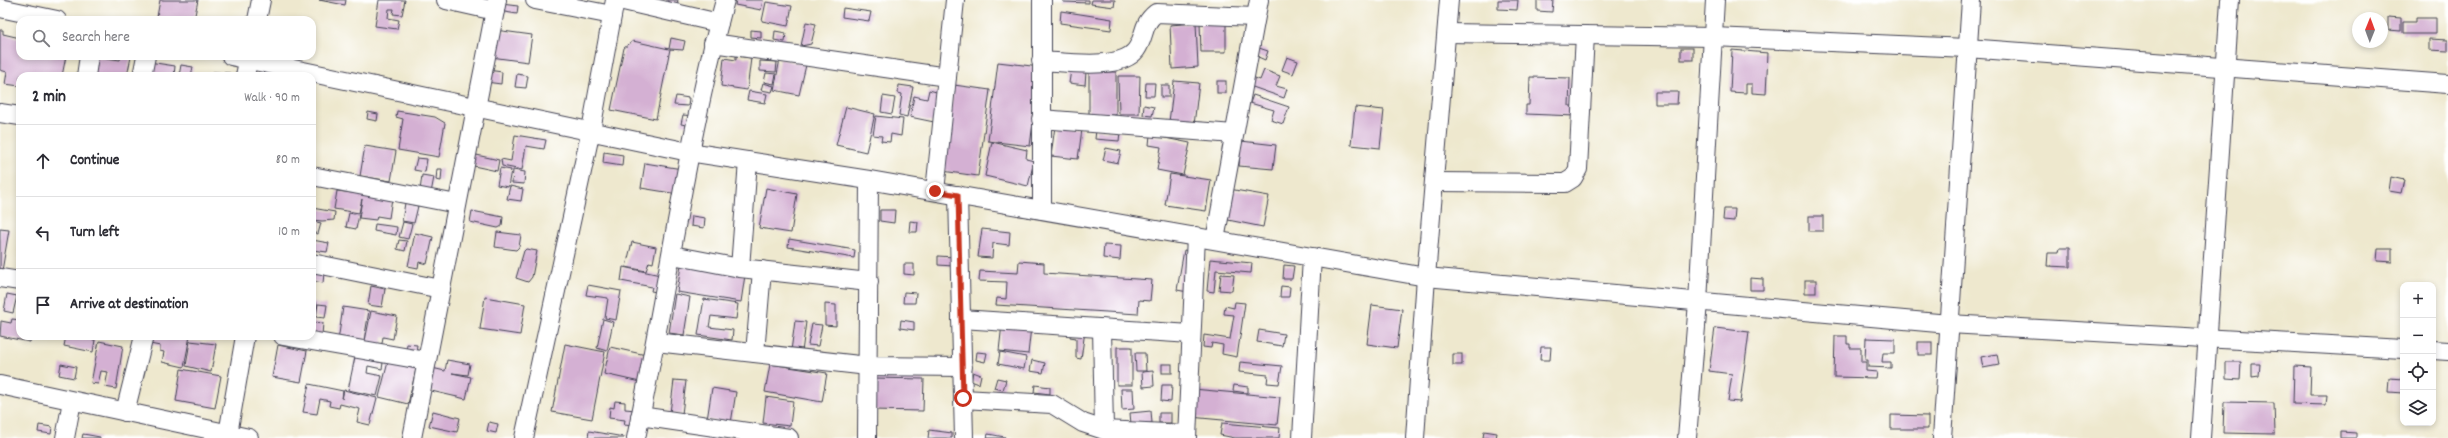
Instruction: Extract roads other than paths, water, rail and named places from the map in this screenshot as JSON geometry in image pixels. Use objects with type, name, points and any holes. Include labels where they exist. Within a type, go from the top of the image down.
[{"type":"street","points":[[258,16],[261,0]]},
{"type":"street","points":[[412,438],[496,6],[446,0]]},
{"type":"street","points":[[535,0],[615,5],[719,23]]},
{"type":"street","points":[[636,438],[656,342],[689,152],[713,42],[725,0]]},
{"type":"street","points":[[935,191],[955,0]]},
{"type":"street","points":[[1042,0],[1042,210]]},
{"type":"street","points":[[1415,438],[1426,277],[1449,0]]},
{"type":"street","points":[[1687,438],[1698,302],[1715,0]]},
{"type":"street","points":[[1942,438],[1971,0]]},
{"type":"street","points":[[2201,438],[2230,0]]},
{"type":"street","points":[[524,438],[591,130],[615,5]]},
{"type":"street","points":[[0,8],[38,16]]},
{"type":"street","points":[[1041,61],[1113,63],[1128,58],[1141,42],[1147,20],[1156,13],[1257,9],[1215,240]]},
{"type":"street","points":[[1447,32],[1713,37],[1968,48],[2226,66],[2448,84]]},
{"type":"street","points":[[1435,182],[1565,183],[1573,178],[1578,169],[1585,35]]},
{"type":"street","points":[[713,42],[947,77]]},
{"type":"street","points":[[87,72],[88,60]]},
{"type":"street","points":[[143,72],[145,60]]},
{"type":"street","points":[[243,62],[295,72]]},
{"type":"street","points":[[316,76],[591,130],[689,152],[935,191],[1426,277],[1949,324],[2400,349]]},
{"type":"street","points":[[0,113],[16,115]]},
{"type":"street","points":[[1042,119],[1234,134]]},
{"type":"street","points":[[740,268],[748,161]]},
{"type":"street","points":[[316,177],[457,204]]},
{"type":"street","points":[[867,438],[869,180]]},
{"type":"street","points":[[958,195],[964,438]]},
{"type":"street","points":[[963,398],[1052,404],[1083,423],[1104,430],[1187,436],[1196,236]]},
{"type":"street","points":[[672,255],[740,268],[869,282]]},
{"type":"street","points":[[1302,438],[1312,257]]},
{"type":"street","points":[[316,264],[441,289]]},
{"type":"street","points":[[755,353],[762,270]]},
{"type":"street","points":[[0,278],[16,280]]},
{"type":"street","points":[[961,319],[1191,334]]},
{"type":"street","points":[[1102,328],[1104,430]]},
{"type":"street","points":[[125,412],[143,340]]},
{"type":"street","points":[[228,434],[244,340]]},
{"type":"street","points":[[306,340],[427,361]]},
{"type":"street","points":[[656,342],[868,366],[963,367]]},
{"type":"street","points":[[2436,350],[2448,351]]},
{"type":"street","points":[[0,385],[249,438]]},
{"type":"street","points":[[65,438],[72,401]]},
{"type":"street","points":[[640,416],[789,438]]}]
